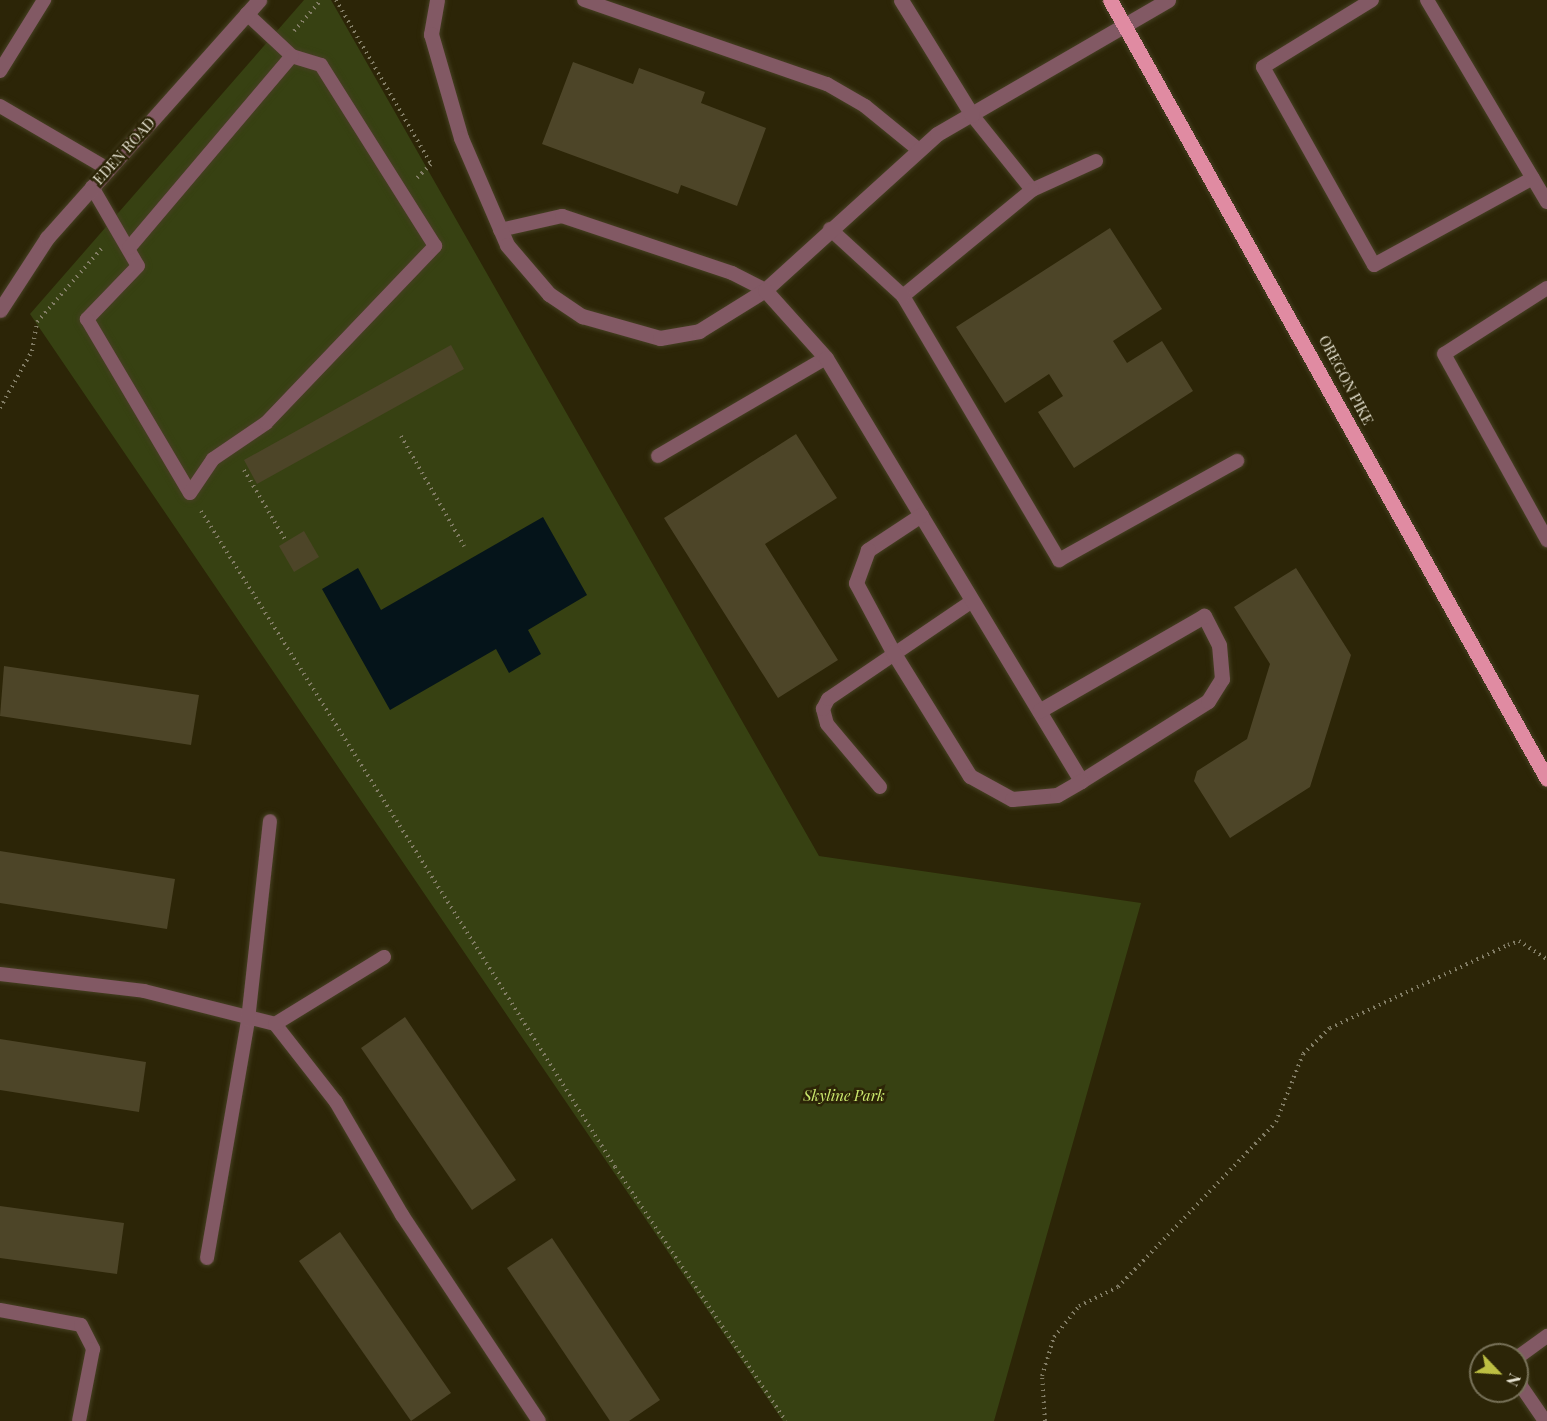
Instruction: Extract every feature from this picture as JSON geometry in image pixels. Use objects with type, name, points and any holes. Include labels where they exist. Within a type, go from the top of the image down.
[{"type":"main road","name":"OREGON PIKE","points":[[1110,0],[1547,778]]},
{"type":"street","name":"EDEN ROAD","points":[[0,310],[27,264],[92,187],[260,0]]},
{"type":"street","points":[[437,0],[431,34],[461,138],[500,230],[549,294],[582,316],[660,338],[699,331],[765,290],[919,150],[972,115],[1123,24],[1168,0]]},
{"type":"street","points":[[901,0],[972,115]]},
{"type":"street","points":[[765,290],[826,358],[1081,781]]},
{"type":"street","points":[[921,515],[868,550],[856,583],[893,652],[970,776],[1012,799],[1057,795],[1208,701],[1222,679],[1219,645],[1204,616],[1039,711]]},
{"type":"lane","points":[[0,71],[44,0]]},
{"type":"lane","points":[[584,0],[827,84],[865,106],[919,150]]},
{"type":"lane","points":[[1372,0],[1263,66],[1374,265],[1533,178]]},
{"type":"lane","points":[[1427,0],[1547,202]]},
{"type":"lane","points":[[92,187],[138,266],[87,319],[190,493],[213,459],[266,423],[435,246],[321,65],[292,56],[247,14]]},
{"type":"lane","points":[[129,249],[292,56]]},
{"type":"lane","points":[[0,106],[108,169]]},
{"type":"lane","points":[[972,115],[1032,190]]},
{"type":"lane","points":[[903,296],[1032,190],[1096,161]]},
{"type":"lane","points":[[500,230],[562,216],[732,273],[765,290]]},
{"type":"lane","points":[[830,229],[903,296],[1059,560],[1237,461]]},
{"type":"lane","points":[[1547,288],[1444,354],[1547,540]]},
{"type":"lane","points":[[658,456],[826,358]]},
{"type":"lane","points":[[880,787],[827,724],[823,709],[828,699],[893,652],[972,601]]},
{"type":"lane","points":[[207,1258],[248,1020],[270,821]]},
{"type":"lane","points":[[0,974],[144,992],[248,1020],[275,1024],[384,957]]},
{"type":"lane","points":[[275,1024],[336,1102],[402,1215],[539,1421]]},
{"type":"lane","points":[[0,1310],[81,1325],[93,1349],[79,1421]]},
{"type":"lane","points":[[1545,1421],[1521,1386],[1518,1358],[1547,1336]]},
{"type":"path","points":[[291,35],[321,0]]},
{"type":"path","points":[[336,0],[431,164],[402,194]]},
{"type":"path","points":[[0,408],[32,351],[37,322],[111,238]]},
{"type":"path","points":[[401,436],[464,546]]},
{"type":"path","points":[[244,470],[286,541]]},
{"type":"path","points":[[190,493],[615,1167],[786,1421]]},
{"type":"path","points":[[1045,1421],[1042,1377],[1054,1337],[1079,1306],[1118,1287],[1276,1122],[1303,1054],[1330,1028],[1519,941],[1547,958]]},
{"type":"green space","name":"Skyline Park","points":[[304,0],[331,0],[819,856],[1141,903],[994,1421],[783,1421],[30,314]]},
{"type":"shaded area","points":[[543,517],[587,595],[528,630],[541,654],[509,673],[496,649],[390,710],[322,589],[358,568],[381,610]]},
{"type":"building","points":[[573,62],[633,84],[639,68],[705,92],[701,103],[766,128],[737,206],[681,185],[678,194],[542,144]]},
{"type":"building","points":[[1110,228],[1162,309],[1113,341],[1127,363],[1162,341],[1193,391],[1074,468],[1038,412],[1063,396],[1049,374],[1005,403],[956,327]]},
{"type":"building","points":[[451,345],[464,369],[257,484],[244,460]]},
{"type":"building","points":[[796,434],[837,498],[765,544],[838,660],[778,698],[664,518]]},
{"type":"building","points":[[304,531],[319,557],[294,572],[279,546]]},
{"type":"building","points":[[1296,568],[1351,655],[1310,787],[1230,838],[1194,781],[1197,771],[1247,739],[1270,664],[1234,607]]},
{"type":"building","points":[[4,666],[199,695],[191,745],[0,716]]},
{"type":"building","points":[[0,851],[175,879],[167,929],[0,903]]},
{"type":"building","points":[[405,1017],[516,1180],[472,1210],[361,1048]]},
{"type":"building","points":[[0,1039],[146,1062],[139,1112],[0,1090]]},
{"type":"building","points":[[0,1206],[124,1223],[117,1274],[0,1258]]},
{"type":"building","points":[[340,1232],[451,1393],[411,1421],[299,1261]]},
{"type":"building","points":[[552,1238],[660,1400],[629,1421],[610,1421],[507,1268]]}]
